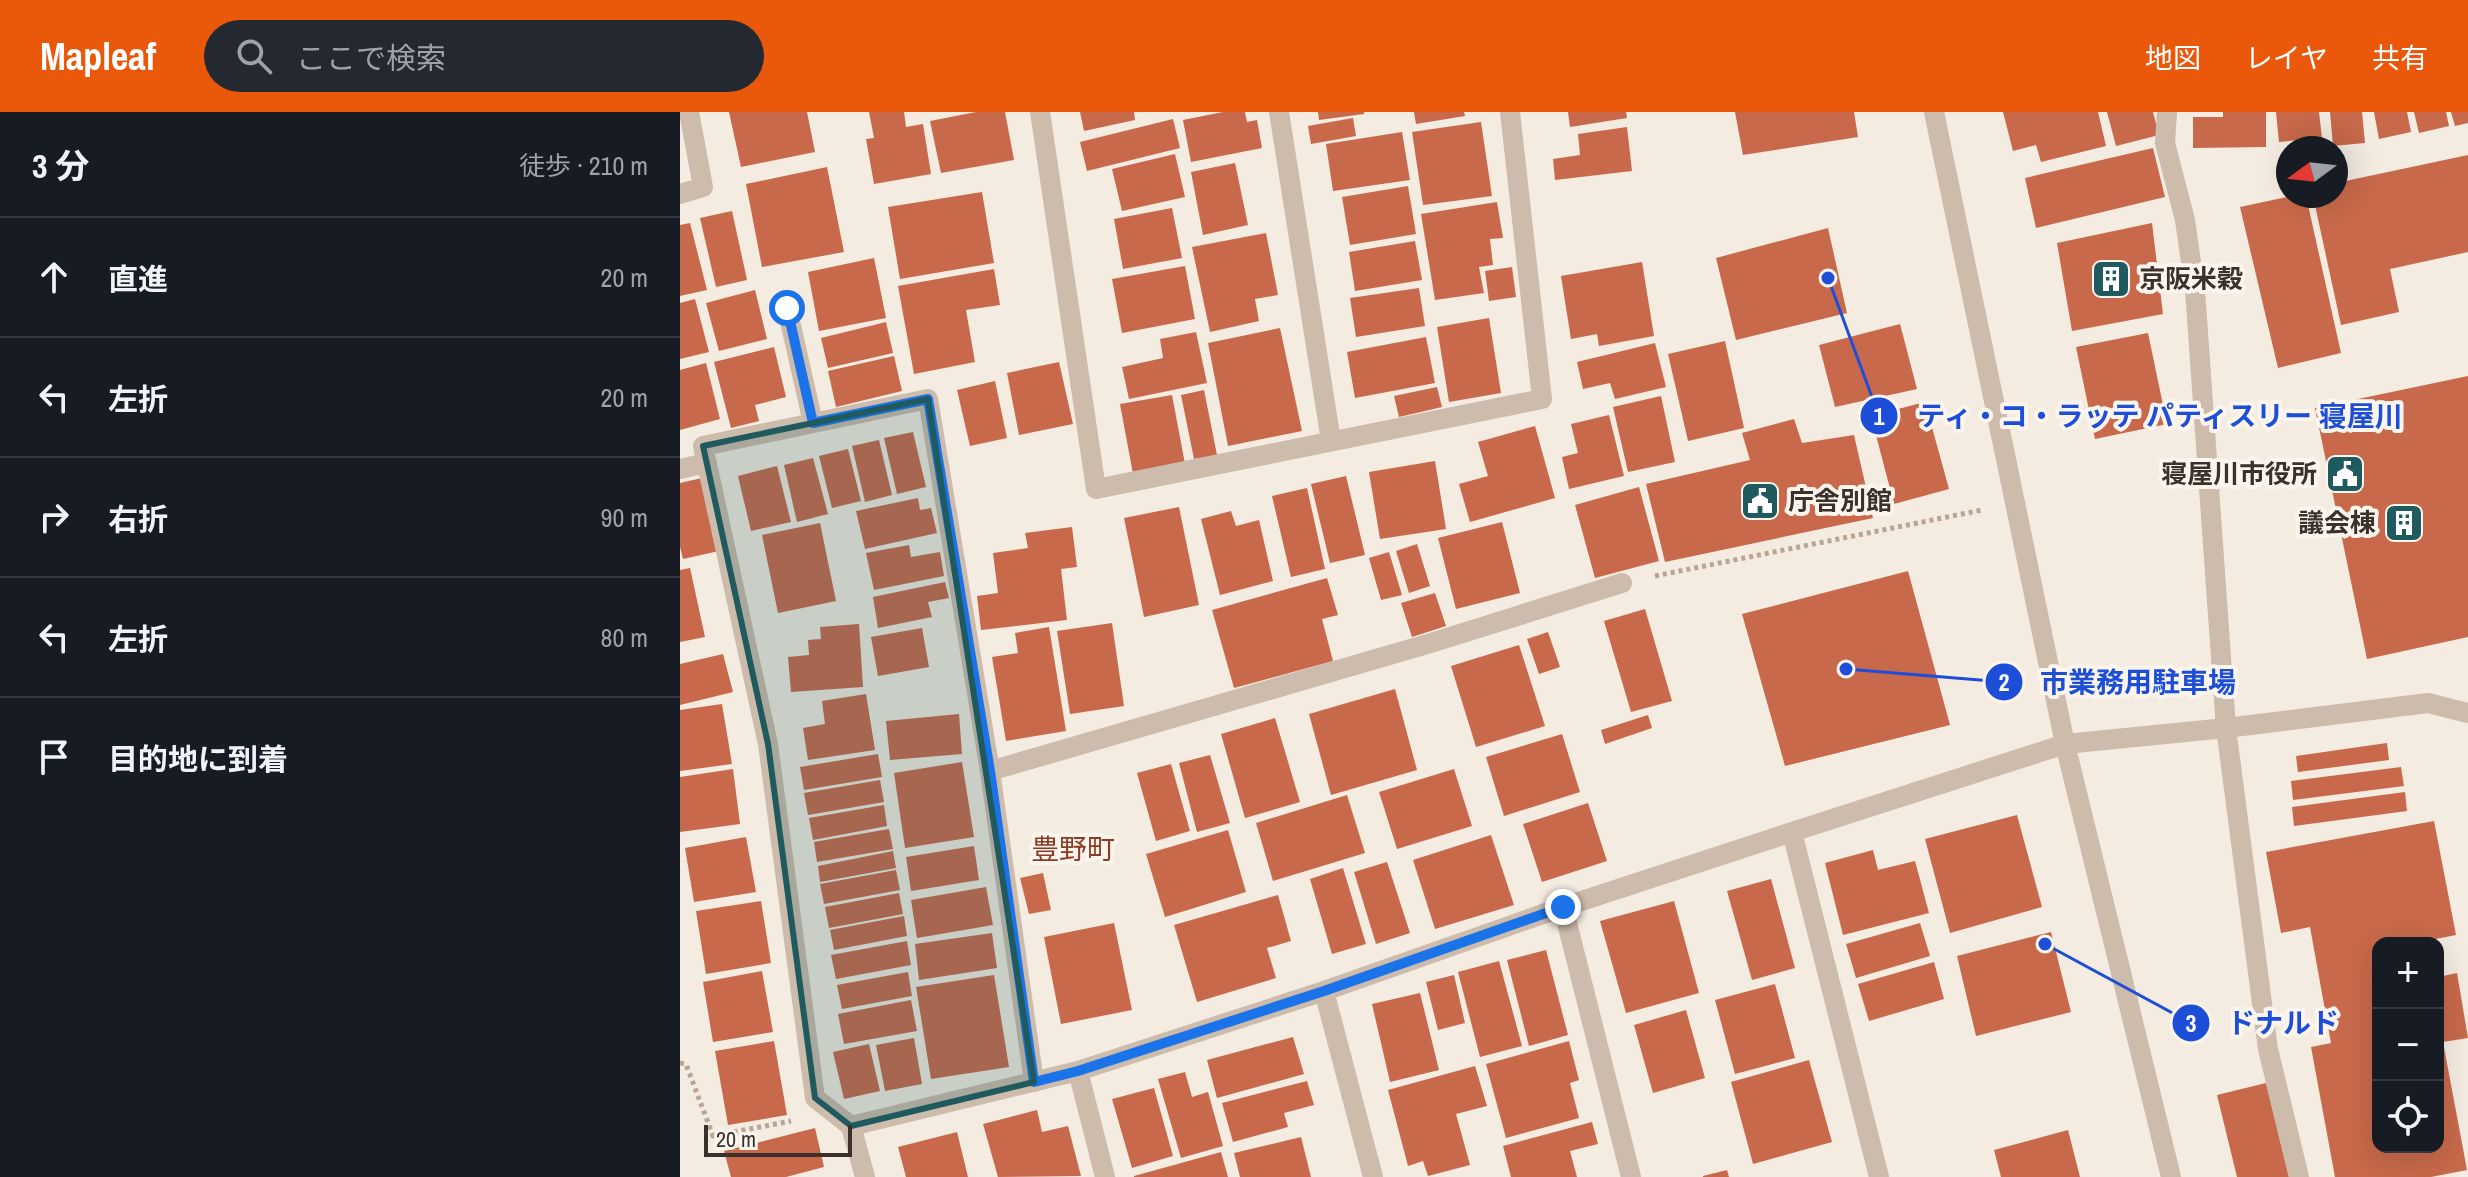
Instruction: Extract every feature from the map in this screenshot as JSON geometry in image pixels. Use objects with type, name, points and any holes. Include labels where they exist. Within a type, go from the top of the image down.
[{"type":"street","points":[[680,194],[703,187],[689,112]]},
{"type":"street","points":[[1040,112],[1096,489],[1542,399],[1510,112]]},
{"type":"street","points":[[1279,112],[1331,441]]},
{"type":"street","points":[[1934,112],[2065,744],[2171,1177]]},
{"type":"street","points":[[2167,112],[2165,143],[2185,220],[2195,290],[2226,728],[2268,1049],[2299,1177]]},
{"type":"street","points":[[787,308],[813,423]]},
{"type":"street","points":[[865,1177],[843,1119],[815,1098],[768,744],[703,446],[928,399],[990,771],[1034,1082]]},
{"type":"street","points":[[680,469],[706,463]]},
{"type":"street","points":[[990,771],[1431,643],[1622,583]]},
{"type":"street","points":[[843,1119],[1078,1071],[1324,991],[1563,907],[2065,744],[2428,703],[2468,713]]},
{"type":"street","points":[[1792,832],[1879,1177]]},
{"type":"street","points":[[1563,907],[1631,1177]]},
{"type":"street","points":[[1324,991],[1373,1177]]},
{"type":"street","points":[[1078,1071],[1105,1177]]},
{"type":"path","points":[[1622,583],[2015,503]]},
{"type":"path","points":[[680,1063],[686,1064],[713,1136],[843,1119]]},
{"type":"highlighted area","points":[[928,399],[1034,1082],[851,1126],[815,1098],[768,744],[703,446]]},
{"type":"building","points":[[729,112],[807,112],[815,152],[741,167]]},
{"type":"building","points":[[869,112],[904,112],[906,127],[923,124],[931,174],[874,184],[866,139],[874,138]]},
{"type":"building","points":[[976,112],[1005,112],[1014,160],[941,173],[930,121]]},
{"type":"building","points":[[1080,112],[1134,112],[1135,120],[1084,131]]},
{"type":"building","points":[[1223,112],[1245,112],[1247,122],[1257,120],[1262,148],[1191,162],[1183,120]]},
{"type":"building","points":[[1318,112],[1364,112],[1364,114],[1319,120]]},
{"type":"building","points":[[1414,112],[1464,112],[1465,116],[1416,124]]},
{"type":"building","points":[[1568,112],[1626,112],[1627,118],[1570,127]]},
{"type":"building","points":[[1735,112],[1854,112],[1858,137],[1743,155]]},
{"type":"building","points":[[2003,112],[2098,112],[2106,146],[2041,162],[2036,145],[2013,151]]},
{"type":"building","points":[[2107,112],[2153,112],[2159,135],[2116,146]]},
{"type":"building","points":[[2223,112],[2266,112],[2266,147],[2193,148],[2193,117],[2223,117]]},
{"type":"building","points":[[2276,112],[2319,112],[2322,136],[2278,136]]},
{"type":"building","points":[[2330,112],[2362,112],[2365,143],[2348,145],[2348,136],[2332,136]]},
{"type":"building","points":[[2374,112],[2407,112],[2411,132],[2379,139]]},
{"type":"building","points":[[2414,112],[2446,112],[2449,126],[2419,133]]},
{"type":"building","points":[[2451,112],[2468,112],[2468,123],[2455,126]]},
{"type":"building","points":[[1353,118],[1356,136],[1311,144],[1308,126]]},
{"type":"building","points":[[1173,119],[1180,148],[1087,171],[1080,142]]},
{"type":"building","points":[[1481,122],[1492,196],[1423,205],[1412,132]]},
{"type":"building","points":[[1627,127],[1632,171],[1555,180],[1553,159],[1580,155],[1578,134]]},
{"type":"building","points":[[1402,132],[1410,180],[1333,191],[1326,144]]},
{"type":"building","points":[[2153,148],[2165,197],[2036,228],[2025,178]]},
{"type":"building","points":[[1175,154],[1185,197],[1122,211],[1112,169]]},
{"type":"building","points":[[2468,155],[2468,252],[2390,269],[2399,312],[2341,325],[2316,208],[2348,208],[2348,180]]},
{"type":"building","points":[[1235,163],[1248,225],[1203,235],[1191,172]]},
{"type":"building","points":[[827,167],[844,252],[762,267],[746,184]]},
{"type":"building","points":[[1408,186],[1416,234],[1350,245],[1342,197]]},
{"type":"building","points":[[982,192],[994,263],[900,279],[888,207]]},
{"type":"building","points":[[2276,199],[2276,208],[2309,208],[2341,353],[2278,368],[2240,207]]},
{"type":"building","points":[[1497,202],[1503,238],[1490,239],[1493,265],[1479,267],[1484,293],[1435,300],[1421,214]]},
{"type":"building","points":[[1172,208],[1182,258],[1123,269],[1114,219]]},
{"type":"building","points":[[732,211],[747,280],[716,287],[700,218]]},
{"type":"building","points":[[690,223],[707,290],[680,296],[680,225]]},
{"type":"building","name":"京阪米穀","points":[[2152,223],[2163,314],[2072,331],[2057,243]]},
{"type":"building","points":[[1828,228],[1847,313],[1736,340],[1716,258]]},
{"type":"building","points":[[1266,233],[1278,295],[1255,299],[1259,321],[1210,332],[1192,247]]},
{"type":"building","points":[[1415,241],[1422,280],[1355,291],[1349,252]]},
{"type":"building","points":[[874,258],[886,318],[819,331],[808,272]]},
{"type":"building","points":[[1642,262],[1654,336],[1599,346],[1597,334],[1571,339],[1561,276]]},
{"type":"building","points":[[1185,266],[1195,319],[1122,333],[1112,279]]},
{"type":"building","points":[[1512,267],[1516,297],[1489,301],[1485,271]]},
{"type":"building","points":[[994,269],[1000,305],[966,310],[975,362],[914,374],[898,286]]},
{"type":"building","points":[[1419,288],[1425,326],[1356,337],[1350,298]]},
{"type":"building","points":[[755,290],[767,339],[719,351],[706,303]]},
{"type":"building","points":[[695,299],[709,352],[680,359],[680,303]]},
{"type":"building","points":[[1489,318],[1501,393],[1449,402],[1437,327]]},
{"type":"building","points":[[886,322],[893,353],[828,368],[821,338]]},
{"type":"building","points":[[1900,324],[1917,389],[1835,407],[1819,345]]},
{"type":"building","points":[[1280,328],[1302,431],[1228,446],[1208,343]]},
{"type":"building","points":[[1196,332],[1207,383],[1129,399],[1122,367],[1163,358],[1160,339]]},
{"type":"building","points":[[2148,333],[2167,424],[2095,439],[2076,347]]},
{"type":"building","points":[[1426,337],[1435,383],[1355,398],[1347,352]]},
{"type":"building","points":[[1725,341],[1744,428],[1688,441],[1668,354]]},
{"type":"building","points":[[1655,343],[1666,387],[1615,399],[1610,383],[1583,389],[1577,362]]},
{"type":"building","points":[[774,347],[786,397],[755,405],[759,421],[731,428],[714,362]]},
{"type":"building","points":[[894,356],[902,391],[836,407],[828,371]]},
{"type":"building","points":[[1059,362],[1073,424],[1019,435],[1007,373]]},
{"type":"building","points":[[706,363],[720,419],[680,430],[680,370]]},
{"type":"building","name":"議会棟","points":[[2468,376],[2468,637],[2367,659],[2315,408]]},
{"type":"building","points":[[995,381],[1007,438],[970,446],[957,390]]},
{"type":"building","points":[[1437,387],[1442,407],[1399,417],[1394,396]]},
{"type":"building","points":[[1204,390],[1217,455],[1194,459],[1181,395]]},
{"type":"building","points":[[1172,395],[1185,464],[1133,474],[1120,404]]},
{"type":"building","points":[[1661,396],[1675,462],[1628,472],[1613,407]]},
{"type":"building","points":[[1925,402],[1949,489],[1894,504],[1871,416]]},
{"type":"building","points":[[1609,415],[1624,476],[1569,489],[1562,457],[1578,453],[1571,424]]},
{"type":"building","name":"庁舎別館","points":[[1794,419],[1802,443],[1854,435],[1873,518],[1665,562],[1646,484],[1750,460],[1742,433]]},
{"type":"building","points":[[1535,426],[1555,498],[1470,522],[1459,484],[1488,476],[1478,442]]},
{"type":"building","points":[[913,432],[926,487],[897,494],[884,438]]},
{"type":"building","points":[[879,440],[892,495],[865,502],[852,446]]},
{"type":"building","points":[[848,449],[861,501],[832,508],[819,456]]},
{"type":"building","points":[[813,458],[828,514],[797,522],[784,465]]},
{"type":"building","points":[[1435,461],[1446,529],[1380,539],[1369,472]]},
{"type":"building","points":[[777,466],[791,522],[751,531],[738,476]]},
{"type":"building","points":[[1346,476],[1365,555],[1330,563],[1311,484]]},
{"type":"building","points":[[702,478],[719,551],[683,559],[680,547],[680,483]]},
{"type":"building","points":[[1639,487],[1659,561],[1595,578],[1575,505]]},
{"type":"building","points":[[1307,488],[1325,569],[1291,577],[1272,496]]},
{"type":"building","points":[[918,498],[920,510],[931,508],[937,533],[865,549],[856,511]]},
{"type":"building","points":[[1179,507],[1199,605],[1144,617],[1124,518]]},
{"type":"building","points":[[1231,511],[1236,526],[1259,520],[1273,581],[1220,595],[1201,519]]},
{"type":"building","points":[[1502,522],[1520,593],[1456,609],[1438,538]]},
{"type":"building","points":[[820,523],[836,601],[778,613],[762,535]]},
{"type":"building","points":[[1072,527],[1077,567],[1061,569],[1067,620],[981,630],[977,596],[998,593],[993,553],[1028,548],[1025,533]]},
{"type":"building","points":[[1417,544],[1430,586],[1409,593],[1396,551]]},
{"type":"building","points":[[909,545],[911,557],[940,552],[944,576],[874,590],[866,553]]},
{"type":"building","points":[[1389,552],[1402,595],[1381,600],[1369,558]]},
{"type":"building","points":[[690,568],[705,637],[680,642],[680,570]]},
{"type":"building","points":[[1908,571],[1950,725],[1785,766],[1742,614]]},
{"type":"building","points":[[1327,578],[1338,615],[1322,619],[1333,661],[1234,688],[1212,610]]},
{"type":"building","points":[[945,582],[949,598],[928,602],[932,617],[878,628],[873,597]]},
{"type":"building","points":[[1435,593],[1446,626],[1412,637],[1401,603]]},
{"type":"building","points":[[1645,609],[1672,701],[1631,712],[1604,621]]},
{"type":"building","points":[[1112,623],[1124,706],[1070,714],[1057,631]]},
{"type":"building","points":[[859,624],[863,687],[791,692],[788,657],[809,655],[808,640],[821,639],[820,627]]},
{"type":"building","points":[[1049,627],[1066,731],[1006,741],[992,657],[1018,653],[1015,633]]},
{"type":"building","points":[[922,628],[929,667],[878,676],[871,637]]},
{"type":"building","points":[[1548,632],[1560,667],[1539,674],[1527,639]]},
{"type":"building","points":[[1519,645],[1545,726],[1476,747],[1451,666]]},
{"type":"building","points":[[723,654],[733,692],[680,705],[680,664]]},
{"type":"building","points":[[1395,689],[1417,770],[1331,795],[1309,714]]},
{"type":"building","points":[[866,694],[875,750],[808,760],[803,728],[825,724],[822,701]]},
{"type":"building","points":[[722,704],[732,764],[680,771],[680,710]]},
{"type":"building","points":[[959,714],[962,754],[890,760],[886,721]]},
{"type":"building","points":[[1648,715],[1652,728],[1605,744],[1601,730]]},
{"type":"building","points":[[1275,718],[1300,802],[1245,818],[1221,734]]},
{"type":"building","points":[[1562,734],[1580,792],[1504,816],[1486,757]]},
{"type":"building","points":[[2387,743],[2389,760],[2298,772],[2296,756]]},
{"type":"building","points":[[878,754],[882,777],[804,790],[800,767]]},
{"type":"building","points":[[1210,755],[1230,823],[1197,832],[1179,763]]},
{"type":"building","points":[[962,762],[974,837],[905,848],[894,773]]},
{"type":"building","points":[[1171,764],[1190,831],[1156,841],[1137,773]]},
{"type":"building","points":[[2401,767],[2404,786],[2293,800],[2291,781]]},
{"type":"building","points":[[733,769],[740,824],[680,832],[680,777]]},
{"type":"building","points":[[1454,769],[1472,826],[1397,849],[1379,792]]},
{"type":"building","points":[[880,780],[884,802],[808,815],[804,793]]},
{"type":"building","points":[[2405,792],[2407,811],[2294,826],[2292,807]]},
{"type":"building","points":[[1347,795],[1365,853],[1273,881],[1256,823]]},
{"type":"building","points":[[1588,803],[1607,861],[1542,882],[1523,824]]},
{"type":"building","points":[[884,805],[887,826],[813,840],[809,818]]},
{"type":"building","points":[[2017,815],[2042,907],[1950,933],[1925,839]]},
{"type":"building","points":[[2434,821],[2456,935],[2372,937],[2372,1153],[2444,1153],[2444,1047],[2467,1170],[2431,1177],[2335,1177],[2311,1047],[2331,1043],[2310,927],[2281,933],[2266,852]]},
{"type":"building","points":[[889,829],[893,849],[817,862],[814,842]]},
{"type":"building","points":[[1228,830],[1246,892],[1165,917],[1146,854]]},
{"type":"building","points":[[1491,835],[1514,905],[1435,929],[1413,860]]},
{"type":"building","points":[[746,837],[756,892],[694,902],[685,848]]},
{"type":"building","points":[[974,846],[979,880],[911,891],[906,857]]},
{"type":"building","points":[[1873,850],[1878,870],[1915,861],[1929,913],[1843,935],[1825,863]]},
{"type":"building","points":[[893,851],[896,868],[820,882],[818,866]]},
{"type":"building","points":[[1387,862],[1410,933],[1376,944],[1354,872]]},
{"type":"building","points":[[1343,868],[1366,944],[1332,954],[1310,879]]},
{"type":"building","points":[[896,870],[900,890],[824,904],[820,884]]},
{"type":"building","points":[[1043,873],[1051,910],[1029,914],[1020,878]]},
{"type":"building","points":[[1771,879],[1795,968],[1752,980],[1727,891]]},
{"type":"building","points":[[986,887],[993,925],[917,938],[911,900]]},
{"type":"building","points":[[899,893],[903,914],[829,928],[825,907]]},
{"type":"building","points":[[1278,895],[1291,941],[1267,948],[1276,978],[1197,1002],[1174,925]]},
{"type":"building","points":[[761,901],[771,963],[706,974],[696,911]]},
{"type":"building","points":[[1674,901],[1699,993],[1626,1013],[1600,921]]},
{"type":"building","points":[[904,916],[907,936],[834,950],[830,930]]},
{"type":"building","points":[[1114,923],[1132,1010],[1061,1024],[1044,937]]},
{"type":"building","points":[[1920,923],[1930,956],[1856,978],[1846,944]]},
{"type":"building","points":[[2051,932],[2071,1012],[1976,1036],[1957,956]]},
{"type":"building","points":[[992,933],[997,968],[919,980],[915,944]]},
{"type":"building","points":[[907,941],[911,965],[836,979],[831,955]]},
{"type":"building","points":[[1546,950],[1568,1035],[1529,1046],[1507,960]]},
{"type":"building","points":[[1499,961],[1522,1046],[1480,1057],[1458,972]]},
{"type":"building","points":[[1934,962],[1944,999],[1869,1021],[1858,984]]},
{"type":"building","points":[[762,971],[773,1032],[713,1042],[703,982]]},
{"type":"building","points":[[908,972],[912,996],[842,1009],[837,985]]},
{"type":"building","points":[[2457,973],[2468,1038],[2444,1042],[2444,976]]},
{"type":"building","points":[[994,975],[1009,1067],[931,1079],[916,987]]},
{"type":"building","points":[[1454,975],[1465,1023],[1438,1030],[1426,982]]},
{"type":"building","points":[[1775,984],[1795,1058],[1735,1074],[1715,1000]]},
{"type":"building","points":[[1420,993],[1439,1070],[1390,1082],[1372,1004]]},
{"type":"building","points":[[911,1000],[917,1031],[844,1044],[838,1014]]},
{"type":"building","points":[[1686,1010],[1705,1078],[1653,1093],[1634,1025]]},
{"type":"building","points":[[1293,1037],[1304,1074],[1217,1098],[1207,1060]]},
{"type":"building","points":[[914,1038],[922,1084],[885,1091],[876,1045]]},
{"type":"building","points":[[774,1041],[787,1115],[728,1125],[715,1051]]},
{"type":"building","points":[[1569,1041],[1579,1080],[1570,1083],[1579,1118],[1506,1138],[1486,1064]]},
{"type":"building","points":[[869,1044],[880,1091],[844,1099],[833,1052]]},
{"type":"building","points":[[1809,1060],[1832,1142],[1753,1164],[1731,1082]]},
{"type":"building","points":[[1475,1066],[1487,1106],[1456,1114],[1470,1165],[1428,1176],[1423,1161],[1408,1166],[1388,1090]]},
{"type":"building","points":[[1185,1072],[1192,1097],[1208,1092],[1223,1146],[1181,1158],[1158,1079]]},
{"type":"building","points":[[1307,1081],[1314,1105],[1284,1113],[1288,1127],[1233,1142],[1222,1103]]},
{"type":"building","points":[[2266,1083],[2289,1177],[2237,1177],[2217,1095]]},
{"type":"building","points":[[1154,1088],[1173,1156],[1132,1168],[1112,1099]]},
{"type":"building","points":[[1037,1110],[1042,1132],[1068,1126],[1081,1176],[998,1177],[983,1124]]},
{"type":"building","points":[[1592,1122],[1598,1144],[1570,1151],[1577,1177],[1511,1177],[1503,1146]]},
{"type":"building","points":[[815,1128],[824,1167],[786,1177],[731,1177],[724,1151]]},
{"type":"building","points":[[2068,1130],[2080,1177],[2001,1177],[1994,1150]]},
{"type":"building","points":[[957,1132],[968,1177],[906,1177],[898,1147]]},
{"type":"building","points":[[1301,1137],[1311,1177],[1240,1177],[1234,1153]]},
{"type":"building","points":[[1221,1152],[1228,1177],[1134,1177],[1134,1176]]},
{"type":"building","points":[[1727,1170],[1729,1177],[1703,1177],[1703,1176]]},
{"type":"place","name":"ティ・コ・ラッテ パティスリー 寝屋川","points":[[1828,278]]},
{"type":"place","name":"京阪米穀","points":[[2111,279]]},
{"type":"place","name":"寝屋川市役所","points":[[2345,474]]},
{"type":"place","name":"庁舎別館","points":[[1760,501]]},
{"type":"place","name":"議会棟","points":[[2404,523]]},
{"type":"place","name":"市業務用駐車場","points":[[1846,669]]},
{"type":"place","name":"ドナルド","points":[[2045,944]]},
{"type":"district","name":"豊野町","points":[[1073,849]]},
{"type":"route","points":[[787,308],[813,423],[928,399],[990,771],[1034,1082],[1078,1071],[1324,991],[1563,907]]}]
